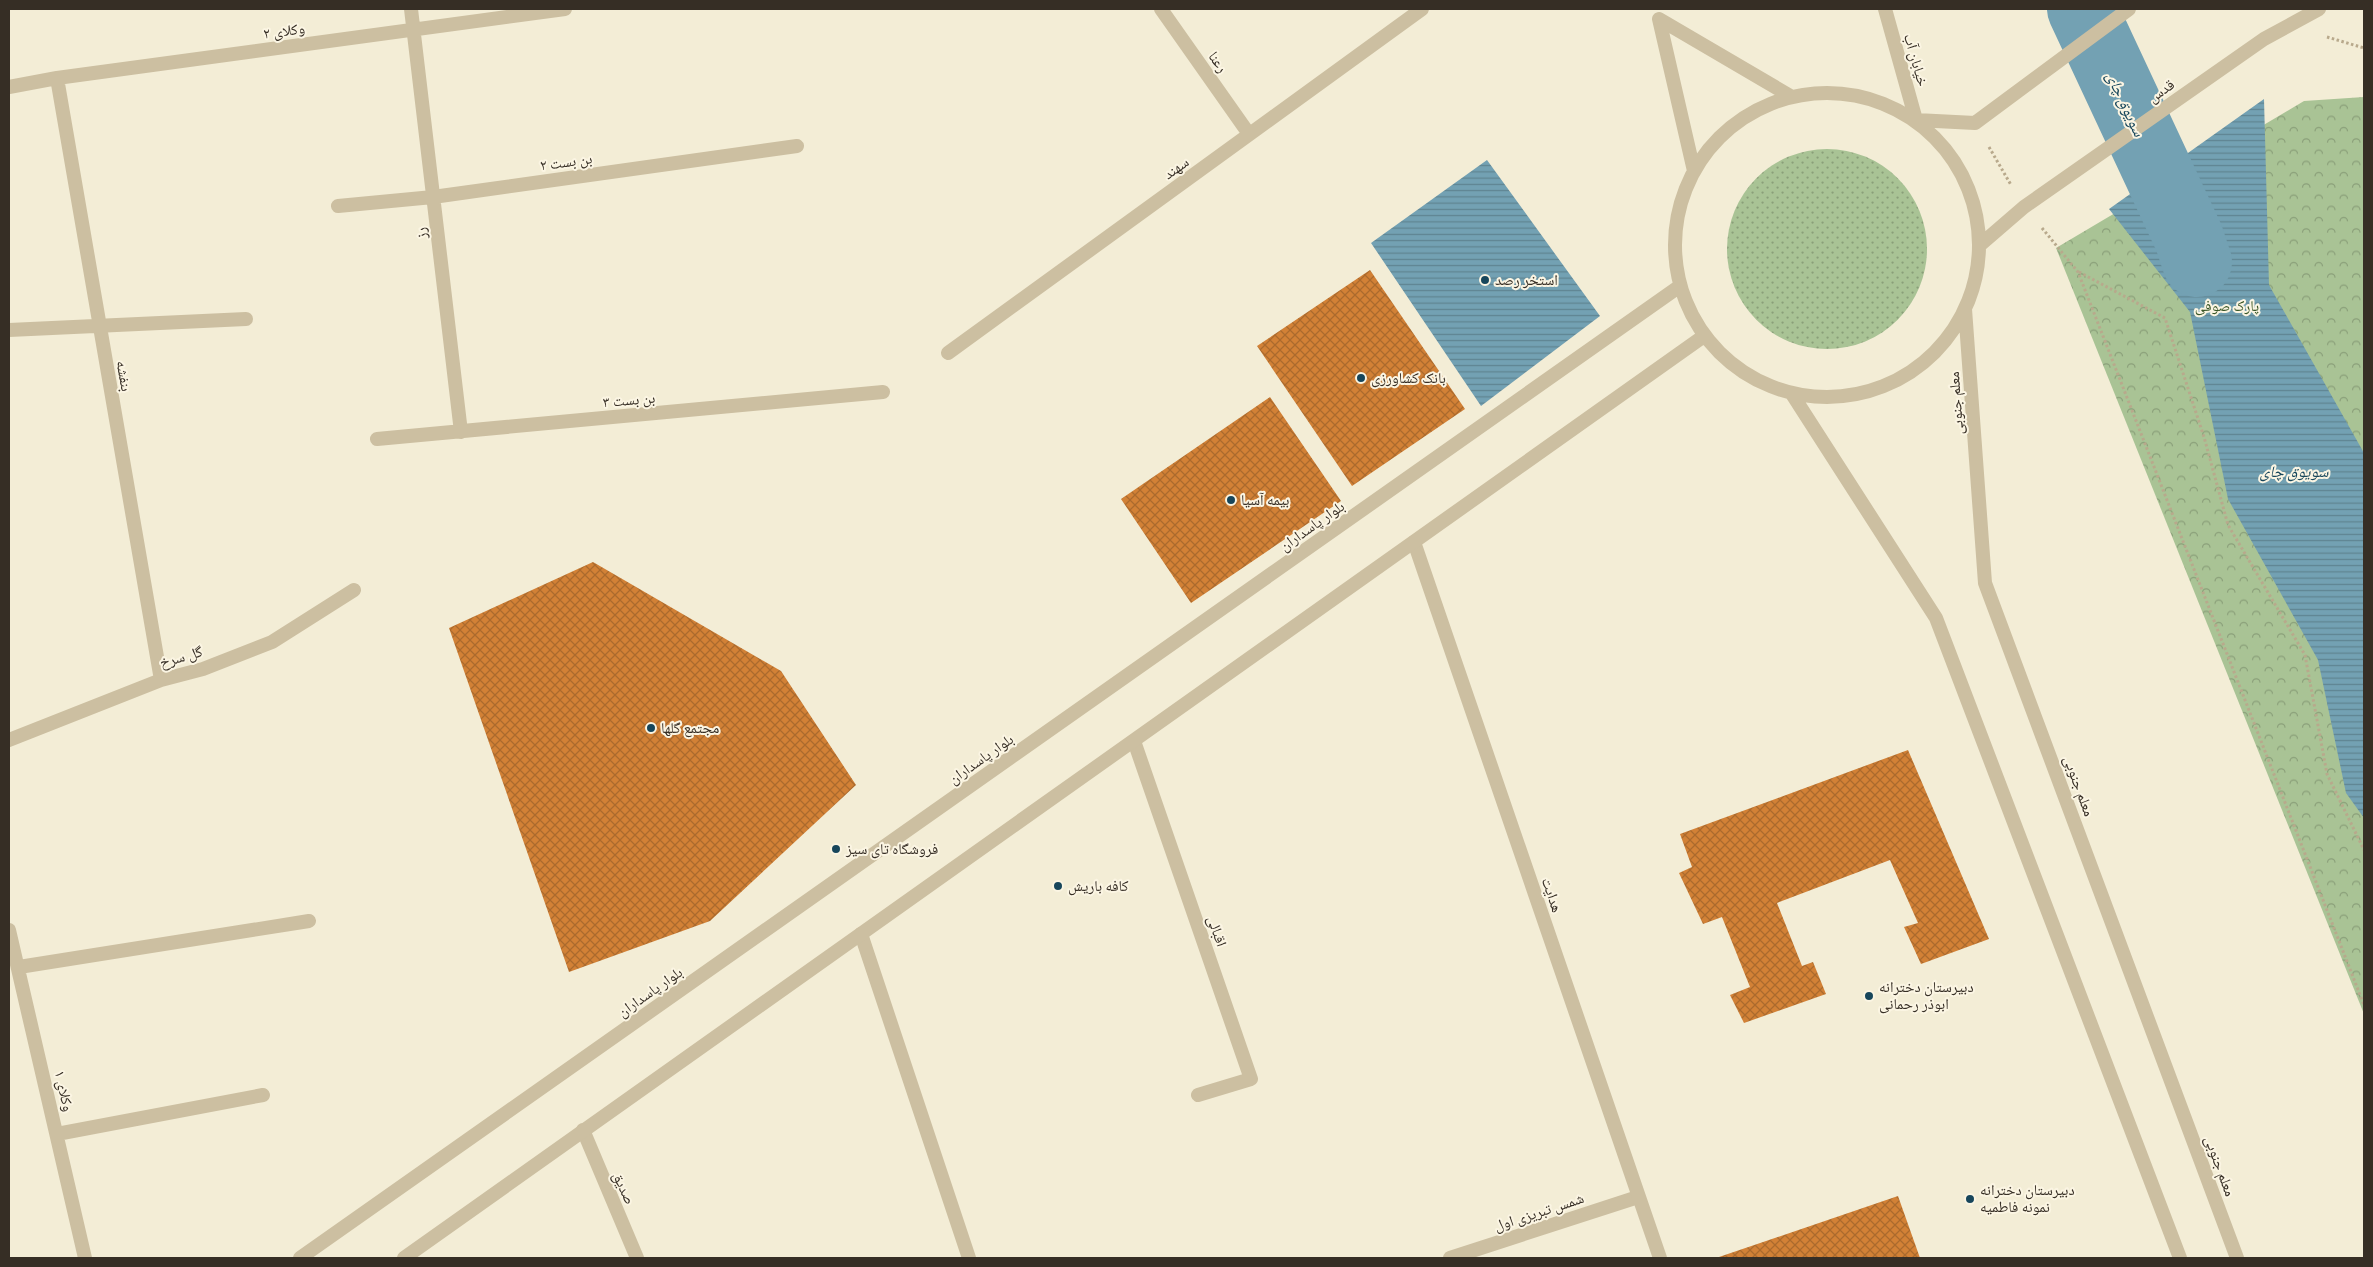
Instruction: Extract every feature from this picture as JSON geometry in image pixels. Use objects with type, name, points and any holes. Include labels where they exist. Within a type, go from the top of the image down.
[{"type":"street","name":"رز","points":[[411,9],[461,432]]},
{"type":"street","name":"وکلای ۲","points":[[9,87],[56,78],[565,9]]},
{"type":"street","name":"رعنا","points":[[1161,9],[1249,134]]},
{"type":"street","name":"سهند","points":[[948,353],[1422,9]]},
{"type":"street","name":"خیابان آب","points":[[1885,9],[1916,120]]},
{"type":"street","points":[[1916,120],[1975,122],[2129,9]]},
{"type":"street","name":"قدس","points":[[1980,245],[2024,207],[2264,39],[2319,9]]},
{"type":"street","points":[[1655,14],[1792,97]]},
{"type":"street","points":[[1655,14],[1694,171]]},
{"type":"street","name":"بنفشه","points":[[56,78],[161,680]]},
{"type":"street","points":[[1831,93],[1870,99],[1916,120],[1950,154],[1972,196],[1980,245],[1976,278],[1965,309],[1948,338],[1924,362],[1896,381],[1863,393],[1828,398],[1792,394],[1751,377],[1729,362],[1704,336],[1690,312],[1680,286],[1674,247],[1680,207],[1694,171],[1720,138],[1753,112],[1792,97],[1831,93]]},
{"type":"street","name":"بن بست ۲","points":[[338,206],[433,197],[797,146]]},
{"type":"street","name":"بلوار پاسداران","points":[[300,1258],[1680,286]]},
{"type":"street","name":"معلم جنوبی","points":[[1965,309],[1985,582],[2237,1258]]},
{"type":"street","points":[[9,330],[246,318]]},
{"type":"street","points":[[404,1258],[1704,336]]},
{"type":"street","name":"بن بست ۳","points":[[377,439],[883,392]]},
{"type":"street","points":[[1792,394],[1936,618],[2180,1258]]},
{"type":"street","name":"هدایت","points":[[1414,542],[1660,1258]]},
{"type":"street","name":"گل سرخ","points":[[9,740],[161,680],[203,669],[272,642],[354,590]]},
{"type":"street","name":"اقبالی","points":[[1134,741],[1251,1079],[1198,1095]]},
{"type":"street","points":[[19,967],[309,922]]},
{"type":"street","name":"وکلای ۱","points":[[9,930],[85,1258]]},
{"type":"street","points":[[861,934],[969,1258]]},
{"type":"street","points":[[57,1134],[263,1095]]},
{"type":"street","name":"صدیق","points":[[584,1130],[637,1258]]},
{"type":"street","name":"شمس تبریزی اول","points":[[1450,1258],[1638,1197]]},
{"type":"path","points":[[1975,122],[2024,207],[2078,272],[2364,1006]]},
{"type":"path","points":[[2078,272],[2165,318],[2204,436],[2228,525],[2305,655],[2327,774],[2364,850]]},
{"type":"green space","name":"پارک صوفی","points":[[2364,97],[2364,1014],[2056,248],[2304,101]]},
{"type":"green space","points":[[1817,149],[1837,149],[1865,156],[1883,166],[1898,178],[1910,193],[1920,211],[1927,239],[1927,259],[1920,287],[1910,305],[1898,320],[1883,332],[1865,342],[1837,349],[1817,349],[1789,342],[1771,332],[1750,313],[1734,287],[1731,278],[1727,259],[1727,239],[1734,211],[1744,193],[1763,172],[1789,156],[1798,153]]},
{"type":"water","name":"سویوق چای","points":[[2264,99],[2269,285],[2364,453],[2364,818],[2346,793],[2318,660],[2228,499],[2190,312],[2109,209]]},
{"type":"water","name":"استخر رصد","points":[[1487,160],[1600,316],[1481,406],[1371,243]]},
{"type":"building","name":"بانک کشاورزی","points":[[1370,270],[1465,409],[1352,486],[1257,346]]},
{"type":"building","name":"بیمه آسیا","points":[[1270,397],[1341,501],[1191,603],[1121,499]]},
{"type":"building","name":"مجتمع گلها","points":[[593,562],[781,671],[856,785],[710,921],[569,972],[449,628]]},
{"type":"building","points":[[1908,750],[1989,939],[1921,964],[1904,927],[1918,923],[1890,860],[1777,903],[1802,966],[1813,962],[1826,994],[1744,1023],[1730,995],[1750,987],[1722,917],[1703,924],[1679,873],[1692,867],[1680,834]]},
{"type":"building","points":[[1898,1196],[1920,1258],[1716,1258]]},
{"type":"waterway","name":"سویوق چای","points":[[2082,9],[2189,238],[2197,262]]},
{"type":"place","name":"استخر رصد","points":[[1485,280]]},
{"type":"place","name":"بانک کشاورزی","points":[[1361,378]]},
{"type":"place","name":"بیمه آسیا","points":[[1231,500]]},
{"type":"place","name":"مجتمع گلها","points":[[651,728]]},
{"type":"place","name":"فروشگاه تای سیز","points":[[836,849]]},
{"type":"place","name":"کافه باریش","points":[[1058,886]]},
{"type":"place","name":"دبیرستان دخترانه ابوذر رحمانی","points":[[1869,996]]},
{"type":"place","name":"دبیرستان دخترانه نمونه فاطمیه","points":[[1970,1199]]}]
